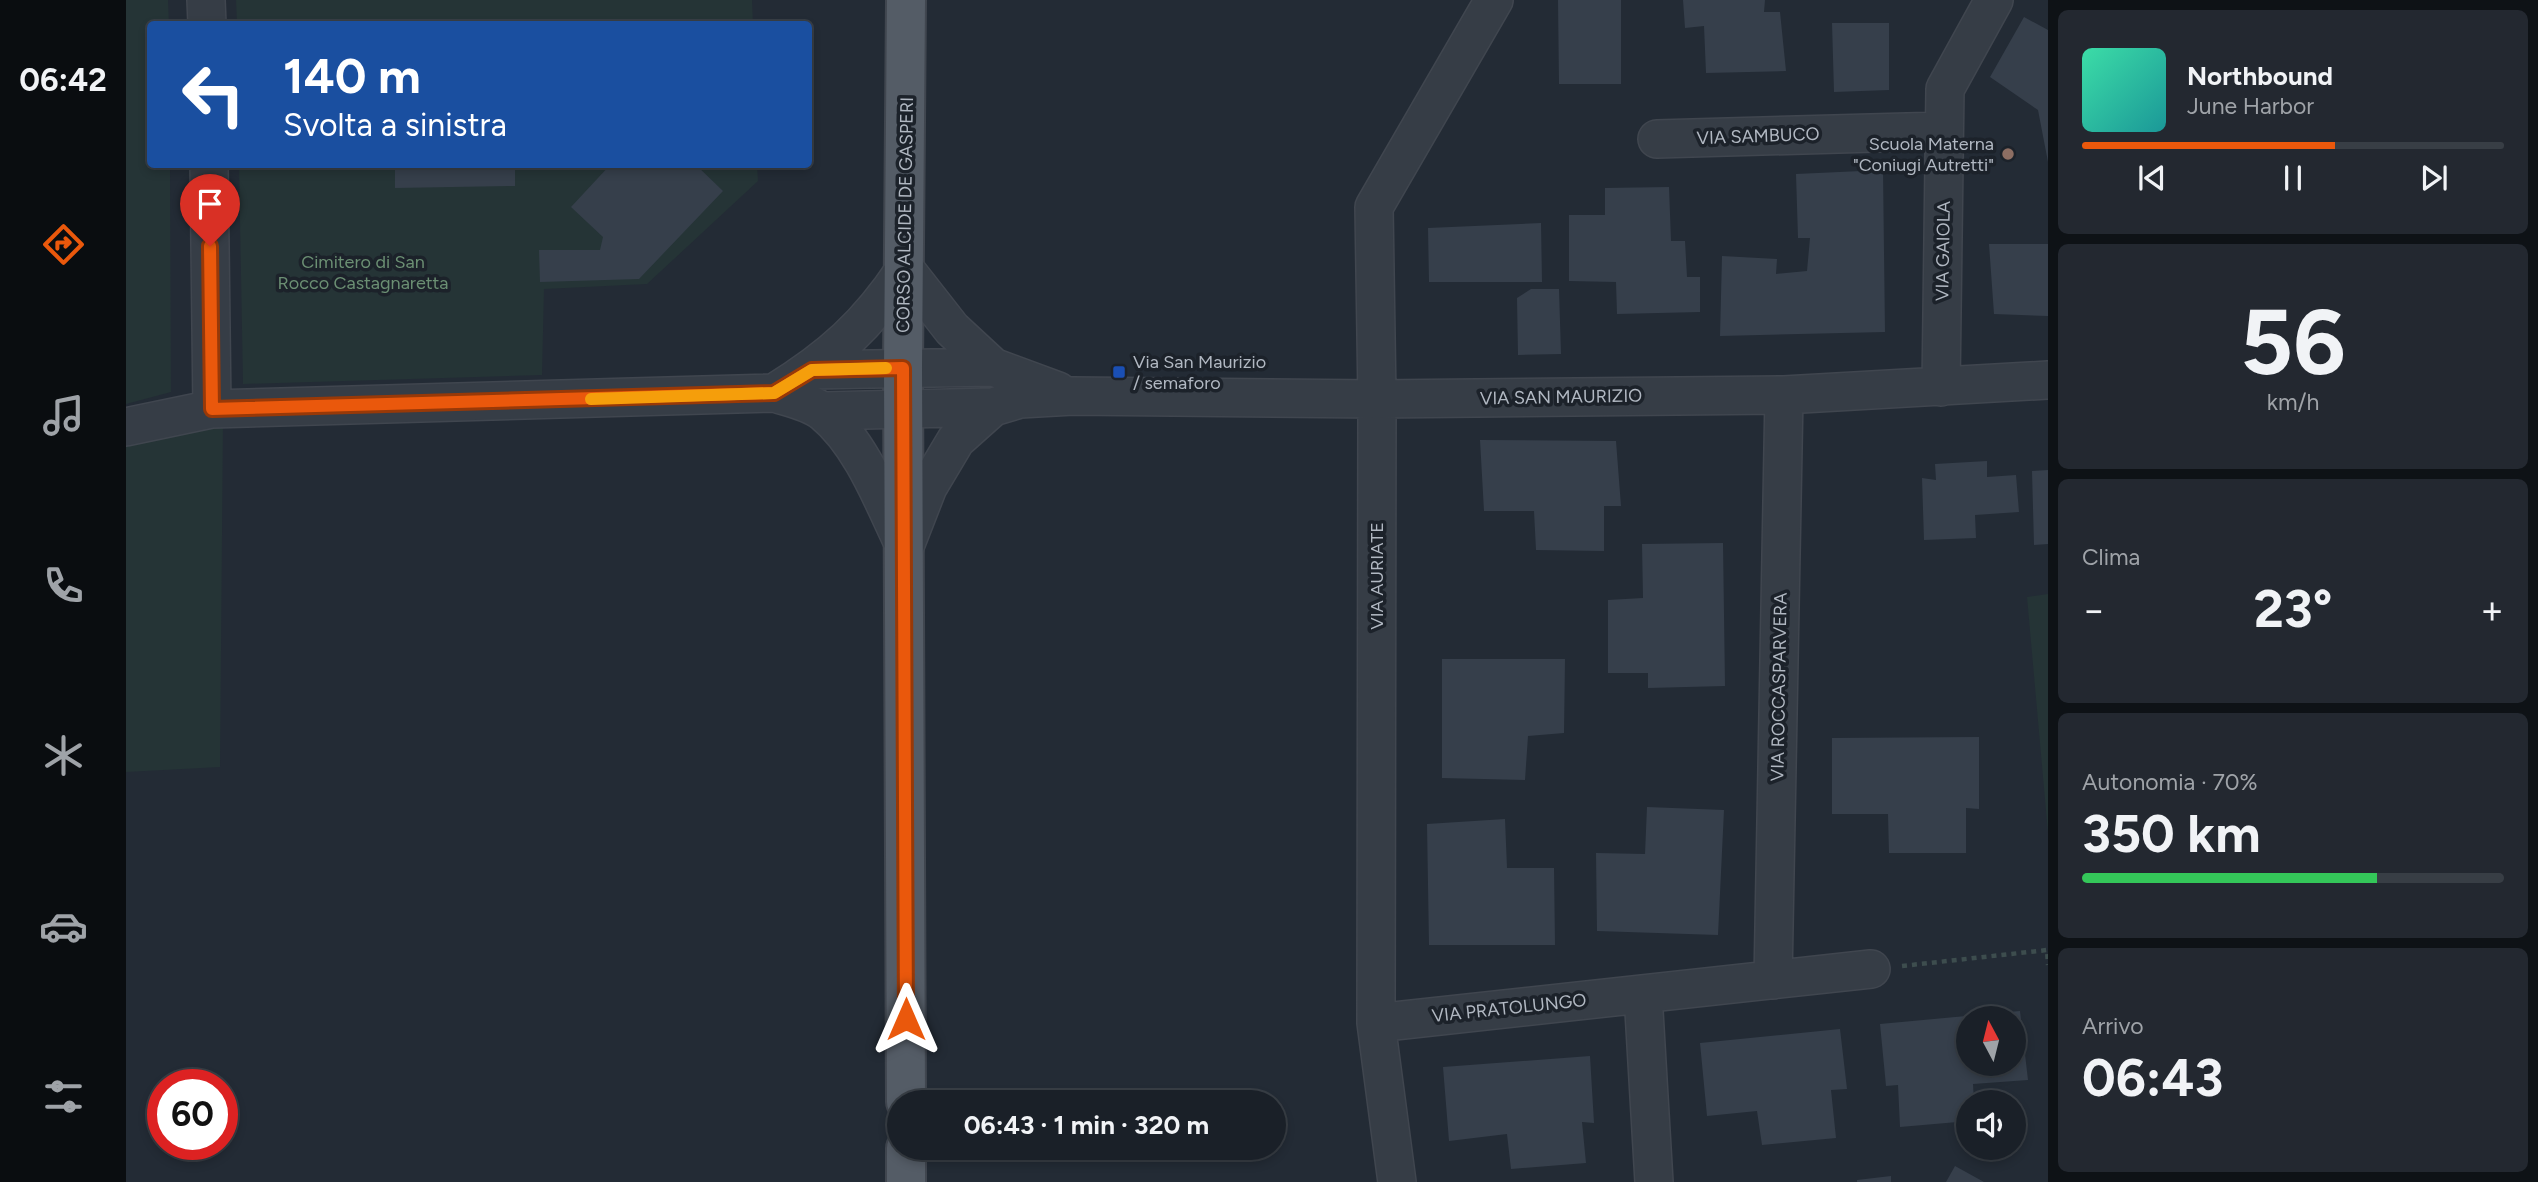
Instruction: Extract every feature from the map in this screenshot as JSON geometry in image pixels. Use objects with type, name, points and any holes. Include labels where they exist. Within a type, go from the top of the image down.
[{"type":"main road","name":"CORSO ALCIDE DE GASPERI","points":[[906,0],[903,368],[906,1090]]},
{"type":"main road","points":[[906,1160],[906,1182]]},
{"type":"street","points":[[206,0],[207,21]]},
{"type":"street","name":"VIA AURIATE","points":[[1397,1182],[1376,1023],[1377,399],[1374,207],[1494,0]]},
{"type":"street","name":"VIA GAIOLA","points":[[1941,387],[1945,89],[1994,0]]},
{"type":"street","name":"VIA SAMBUCO","points":[[1657,139],[1944,131]]},
{"type":"street","points":[[209,168],[212,409]]},
{"type":"street","points":[[774,393],[812,370],[844,343],[882,305],[905,269],[953,329],[993,367]]},
{"type":"street","points":[[812,370],[993,367],[1073,396]]},
{"type":"street","name":"VIA SAN MAURIZIO","points":[[823,411],[993,407],[1020,399],[1073,396],[1377,399],[1784,395],[2048,380]]},
{"type":"street","points":[[126,427],[212,409],[774,393],[823,411],[838,427],[863,462],[905,547]]},
{"type":"street","name":"VIA ROCCASPARVERA","points":[[1773,980],[1784,395]]},
{"type":"street","points":[[905,547],[928,487],[956,440],[993,407]]},
{"type":"street","name":"VIA PRATOLUNGO","points":[[1376,1023],[1871,969]]},
{"type":"street","points":[[1643,994],[1654,1182]]},
{"type":"path","points":[[1871,969],[2047,950],[2048,965]]},
{"type":"green space","points":[[126,0],[168,0],[169,21],[147,21],[147,168],[170,168],[171,392],[126,404]]},
{"type":"green space","points":[[236,0],[752,0],[753,21],[237,21]]},
{"type":"green space","name":"Cimitero di San Rocco Castagnaretta","points":[[239,168],[757,168],[758,181],[647,284],[544,289],[542,375],[243,384]]},
{"type":"green space","points":[[223,420],[220,767],[126,772],[126,444]]},
{"type":"green space","points":[[2048,594],[2048,833],[2027,597]]},
{"type":"building","points":[[1558,0],[1621,0],[1621,84],[1559,84]]},
{"type":"building","points":[[1683,0],[1765,0],[1764,12],[1780,12],[1786,71],[1706,73],[1704,26],[1685,28]]},
{"type":"building","points":[[2024,17],[2048,30],[2048,162],[2038,110],[1990,77]]},
{"type":"building","points":[[1832,23],[1889,23],[1889,90],[1834,92]]},
{"type":"building","points":[[395,168],[515,168],[515,186],[395,188]]},
{"type":"building","points":[[607,168],[699,168],[723,191],[639,279],[540,282],[539,250],[600,250],[603,237],[571,207]]},
{"type":"building","points":[[1883,170],[1885,332],[1720,336],[1722,256],[1777,259],[1776,274],[1807,271],[1810,238],[1798,238],[1796,174]]},
{"type":"building","points":[[1669,187],[1671,241],[1685,241],[1687,277],[1700,277],[1700,312],[1617,314],[1616,282],[1569,281],[1569,215],[1605,215],[1605,188]]},
{"type":"building","points":[[1541,223],[1542,282],[1429,282],[1428,228]]},
{"type":"building","points":[[1989,244],[2048,244],[2048,316],[1994,314]]},
{"type":"building","points":[[1531,289],[1559,289],[1561,354],[1518,355],[1517,298]]},
{"type":"building","points":[[1480,440],[1616,441],[1621,506],[1604,506],[1604,551],[1536,550],[1534,511],[1484,511]]},
{"type":"building","points":[[1987,461],[1987,477],[2016,475],[2019,512],[1975,515],[1976,538],[1924,540],[1922,478],[1936,480],[1935,464]]},
{"type":"building","points":[[2048,470],[2048,544],[2034,545],[2032,471]]},
{"type":"building","points":[[1723,543],[1725,686],[1648,688],[1648,673],[1608,673],[1608,600],[1643,598],[1642,544]]},
{"type":"building","points":[[1442,659],[1565,659],[1564,733],[1528,736],[1525,780],[1442,778]]},
{"type":"building","points":[[1979,737],[1979,809],[1966,808],[1966,853],[1889,853],[1888,814],[1832,814],[1832,738]]},
{"type":"building","points":[[1647,807],[1724,810],[1718,935],[1597,931],[1596,853],[1645,854]]},
{"type":"building","points":[[1505,819],[1507,868],[1554,868],[1555,945],[1429,945],[1427,824]]},
{"type":"building","points":[[1956,1017],[1956,1076],[2026,1076],[2026,1063],[2028,1080],[1973,1084],[1973,1090],[1956,1090],[1956,1122],[1900,1127],[1898,1085],[1886,1086],[1880,1024]]},
{"type":"building","points":[[1840,1029],[1847,1089],[1831,1090],[1836,1138],[1762,1145],[1757,1111],[1707,1116],[1700,1043]]},
{"type":"building","points":[[1590,1056],[1594,1123],[1582,1122],[1586,1163],[1511,1169],[1507,1134],[1449,1141],[1443,1067]]},
{"type":"building","points":[[1955,1166],[1984,1182],[1946,1182]]},
{"type":"building","points":[[1891,1176],[1891,1182],[1857,1182],[1857,1180]]},
{"type":"slow traffic","points":[[591,399],[774,393],[812,370],[886,368]]},
{"type":"place","name":"Scuola Materna \"Coniugi Autretti\"","points":[[2008,154]]},
{"type":"place","name":"Via San Maurizio / semaforo","points":[[1119,372]]},
{"type":"route","points":[[210,246],[212,409],[774,393],[812,370],[903,368],[906,1019]]}]
